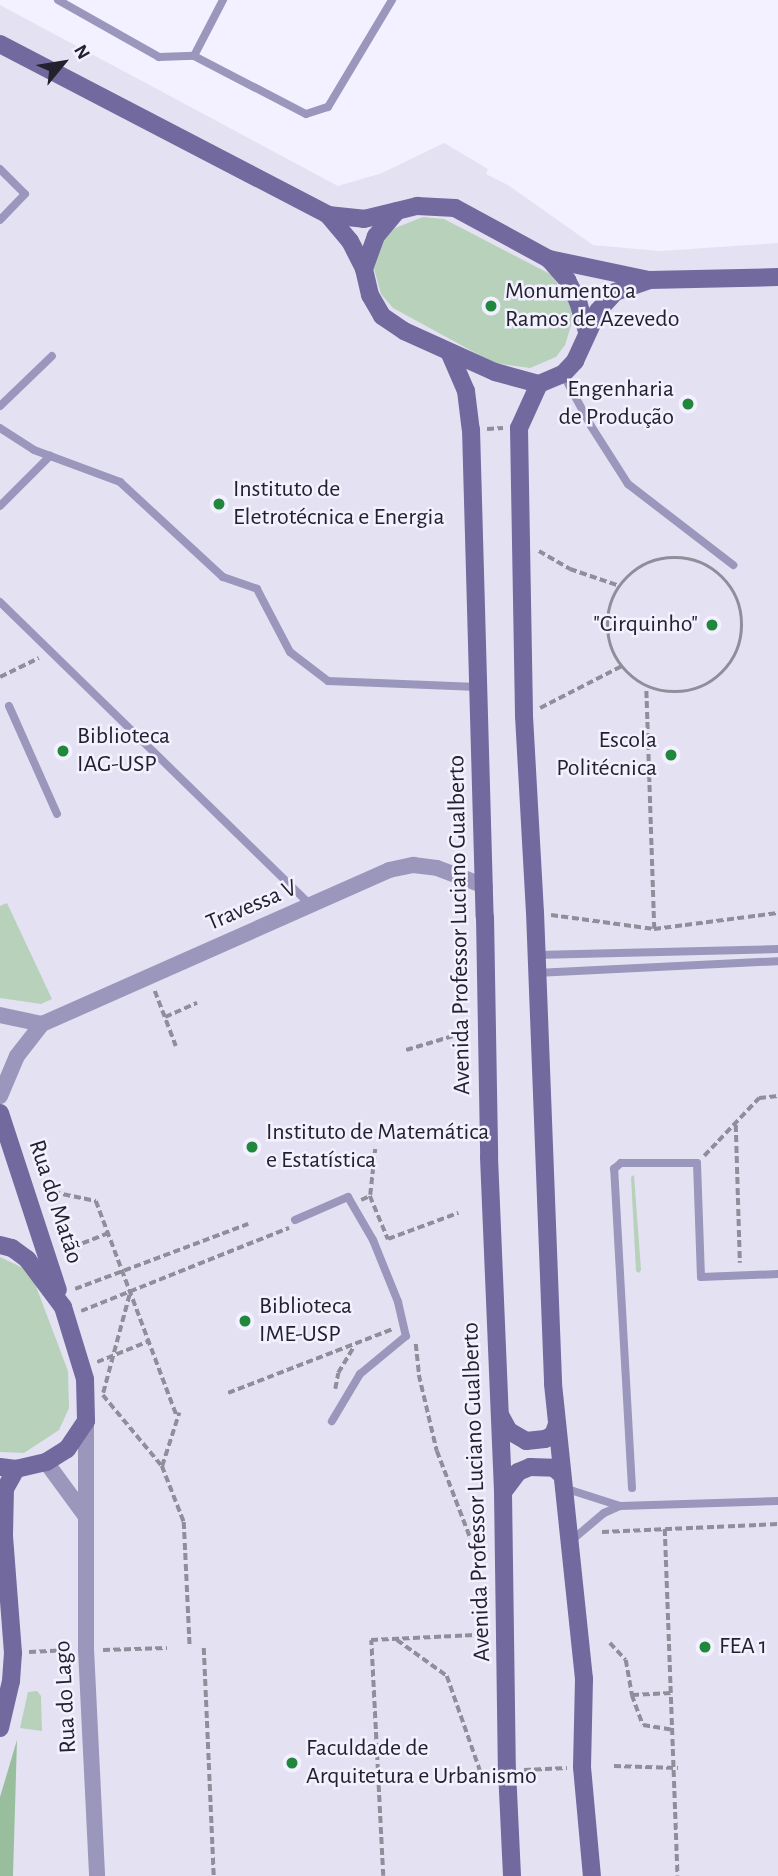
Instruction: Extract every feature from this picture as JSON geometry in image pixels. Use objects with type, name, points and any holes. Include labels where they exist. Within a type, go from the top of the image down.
[{"type":"street","points":[[0,44],[328,215],[364,219],[417,206],[455,208],[549,260],[649,280],[778,277]]},
{"type":"street","points":[[364,269],[376,236],[397,211]]},
{"type":"street","points":[[328,215],[350,241],[364,269],[370,295],[382,316],[404,331],[450,354],[495,372],[539,384],[563,374],[575,361],[598,311],[615,292],[649,280]]},
{"type":"street","points":[[549,260],[573,291],[587,331]]},
{"type":"street","name":"Avenida Professor Luciano Gualberto","points":[[450,354],[466,391],[471,429],[485,886],[489,1157],[503,1492],[507,1770],[512,1876]]},
{"type":"street","points":[[539,384],[519,428],[524,716],[535,912],[535,964],[556,1427],[584,1679],[582,1767],[592,1876]]},
{"type":"street","name":"Travessa V","points":[[0,1096],[17,1056],[42,1024],[389,870],[413,865],[437,868],[485,886]]},
{"type":"street","points":[[0,1015],[42,1024]]},
{"type":"street","name":"Rua do Matão","points":[[0,1112],[85,1379],[86,1421]]},
{"type":"street","points":[[0,1245],[12,1248],[27,1259],[63,1306]]},
{"type":"street","points":[[500,1415],[509,1432],[526,1441],[545,1439],[553,1435],[556,1427]]},
{"type":"street","points":[[0,1728],[11,1681],[13,1653],[2,1527],[8,1468],[46,1462],[67,1449],[86,1421]]},
{"type":"street","name":"Rua do Lago","points":[[86,1421],[85,1515],[97,1876]]},
{"type":"street","points":[[46,1462],[85,1515]]},
{"type":"street","points":[[503,1492],[518,1472],[530,1467],[554,1468],[562,1481]]},
{"type":"lane","points":[[58,0],[159,57],[194,56],[306,114],[328,107],[391,0]]},
{"type":"lane","points":[[194,56],[223,0]]},
{"type":"lane","points":[[0,169],[25,194],[0,220]]},
{"type":"lane","points":[[0,406],[52,356]]},
{"type":"lane","points":[[563,374],[628,484],[733,565]]},
{"type":"lane","points":[[0,428],[10,437],[50,456],[120,482],[223,577],[257,589],[290,652],[328,681],[478,688]]},
{"type":"lane","points":[[0,506],[50,456]]},
{"type":"lane","points":[[0,602],[311,905]]},
{"type":"lane","points":[[9,706],[57,814]]},
{"type":"lane","points":[[535,964],[778,949]]},
{"type":"lane","points":[[535,964],[778,961]]},
{"type":"lane","points":[[632,1488],[614,1168],[621,1163],[697,1163],[701,1277],[778,1274]]},
{"type":"lane","points":[[293,1224],[348,1197],[373,1240],[398,1302],[406,1336],[360,1374],[332,1421]]},
{"type":"lane","points":[[562,1481],[620,1506]]},
{"type":"lane","points":[[570,1542],[604,1513],[620,1506],[778,1501]]},
{"type":"path","points":[[471,429],[519,428]]},
{"type":"path","points":[[521,540],[570,569],[620,586]]},
{"type":"path","points":[[678,558],[700,563],[719,575],[733,592],[740,610],[742,635],[735,656],[722,674],[704,686],[682,692],[663,692],[646,686],[622,666],[613,652],[608,618],[620,586],[636,570],[656,561],[678,558]]},
{"type":"path","points":[[0,677],[35,660]]},
{"type":"path","points":[[524,716],[622,666]]},
{"type":"path","points":[[646,686],[654,929]]},
{"type":"path","points":[[535,912],[654,929],[778,914]]},
{"type":"path","points":[[149,976],[176,1046]]},
{"type":"path","points":[[165,1017],[197,1003]]},
{"type":"path","points":[[406,1050],[453,1036]]},
{"type":"path","points":[[697,1163],[759,1098],[778,1096]]},
{"type":"path","points":[[736,1125],[740,1276]]},
{"type":"path","points":[[375,1149],[370,1196],[392,1251]]},
{"type":"path","points":[[44,1189],[96,1201],[110,1233],[147,1342],[178,1413],[162,1466]]},
{"type":"path","points":[[352,1204],[370,1196]]},
{"type":"path","points":[[388,1239],[458,1213]]},
{"type":"path","points":[[63,1306],[124,1272],[248,1223]]},
{"type":"path","points":[[63,1306],[130,1292],[293,1224]]},
{"type":"path","points":[[48,1257],[110,1233]]},
{"type":"path","points":[[130,1292],[103,1395],[162,1466],[184,1522],[190,1647]]},
{"type":"path","points":[[228,1393],[414,1322],[419,1375],[438,1451],[470,1537]]},
{"type":"path","points":[[81,1368],[147,1342]]},
{"type":"path","points":[[334,1396],[338,1373],[355,1344]]},
{"type":"path","points":[[597,1532],[778,1524]]},
{"type":"path","points":[[665,1529],[678,1876]]},
{"type":"path","points":[[383,1876],[371,1640],[475,1635]]},
{"type":"path","points":[[395,1638],[447,1676],[481,1773]]},
{"type":"path","points":[[610,1643],[626,1660],[632,1695],[643,1725],[673,1730]]},
{"type":"path","points":[[204,1648],[214,1876]]},
{"type":"path","points":[[632,1695],[671,1693]]},
{"type":"path","points":[[614,1766],[676,1768]]},
{"type":"path","points":[[524,1770],[567,1768]]},
{"type":"shaded area","points":[[0,5],[338,186],[382,173],[444,143],[488,169],[486,174],[508,185],[593,245],[660,251],[778,243],[778,1876],[0,1876]]},
{"type":"green space","points":[[423,217],[444,219],[552,275],[568,300],[573,319],[565,345],[556,357],[530,368],[494,363],[393,308],[381,294],[373,265],[384,239],[395,228]]},
{"type":"green space","points":[[7,903],[52,999],[41,1004],[0,998],[0,906]]},
{"type":"green space","points":[[634,1175],[641,1270],[639,1273],[636,1271],[631,1177]]},
{"type":"green space","points":[[0,1257],[23,1268],[34,1281],[68,1371],[69,1408],[59,1430],[24,1453],[0,1452]]},
{"type":"green space","points":[[37,1691],[41,1696],[42,1731],[20,1728],[28,1692]]},
{"type":"green space","points":[[17,1740],[13,1876],[0,1876],[0,1797]]},
{"type":"place","name":"Monumento a Ramos de Azevedo","points":[[491,306]]},
{"type":"place","name":"Engenharia de Produção","points":[[688,404]]},
{"type":"place","name":"Instituto de Eletrotécnica e Energia","points":[[219,504]]},
{"type":"place","name":"\"Cirquinho\"","points":[[712,625]]},
{"type":"place","name":"Biblioteca IAG-USP","points":[[63,751]]},
{"type":"place","name":"Escola Politécnica","points":[[671,755]]},
{"type":"place","name":"Instituto de Matemática e Estatística","points":[[252,1147]]},
{"type":"place","name":"Biblioteca IME-USP","points":[[245,1321]]},
{"type":"place","name":"FEA 1","points":[[705,1647]]},
{"type":"place","name":"Faculdade de Arquitetura e Urbanismo","points":[[292,1763]]}]
